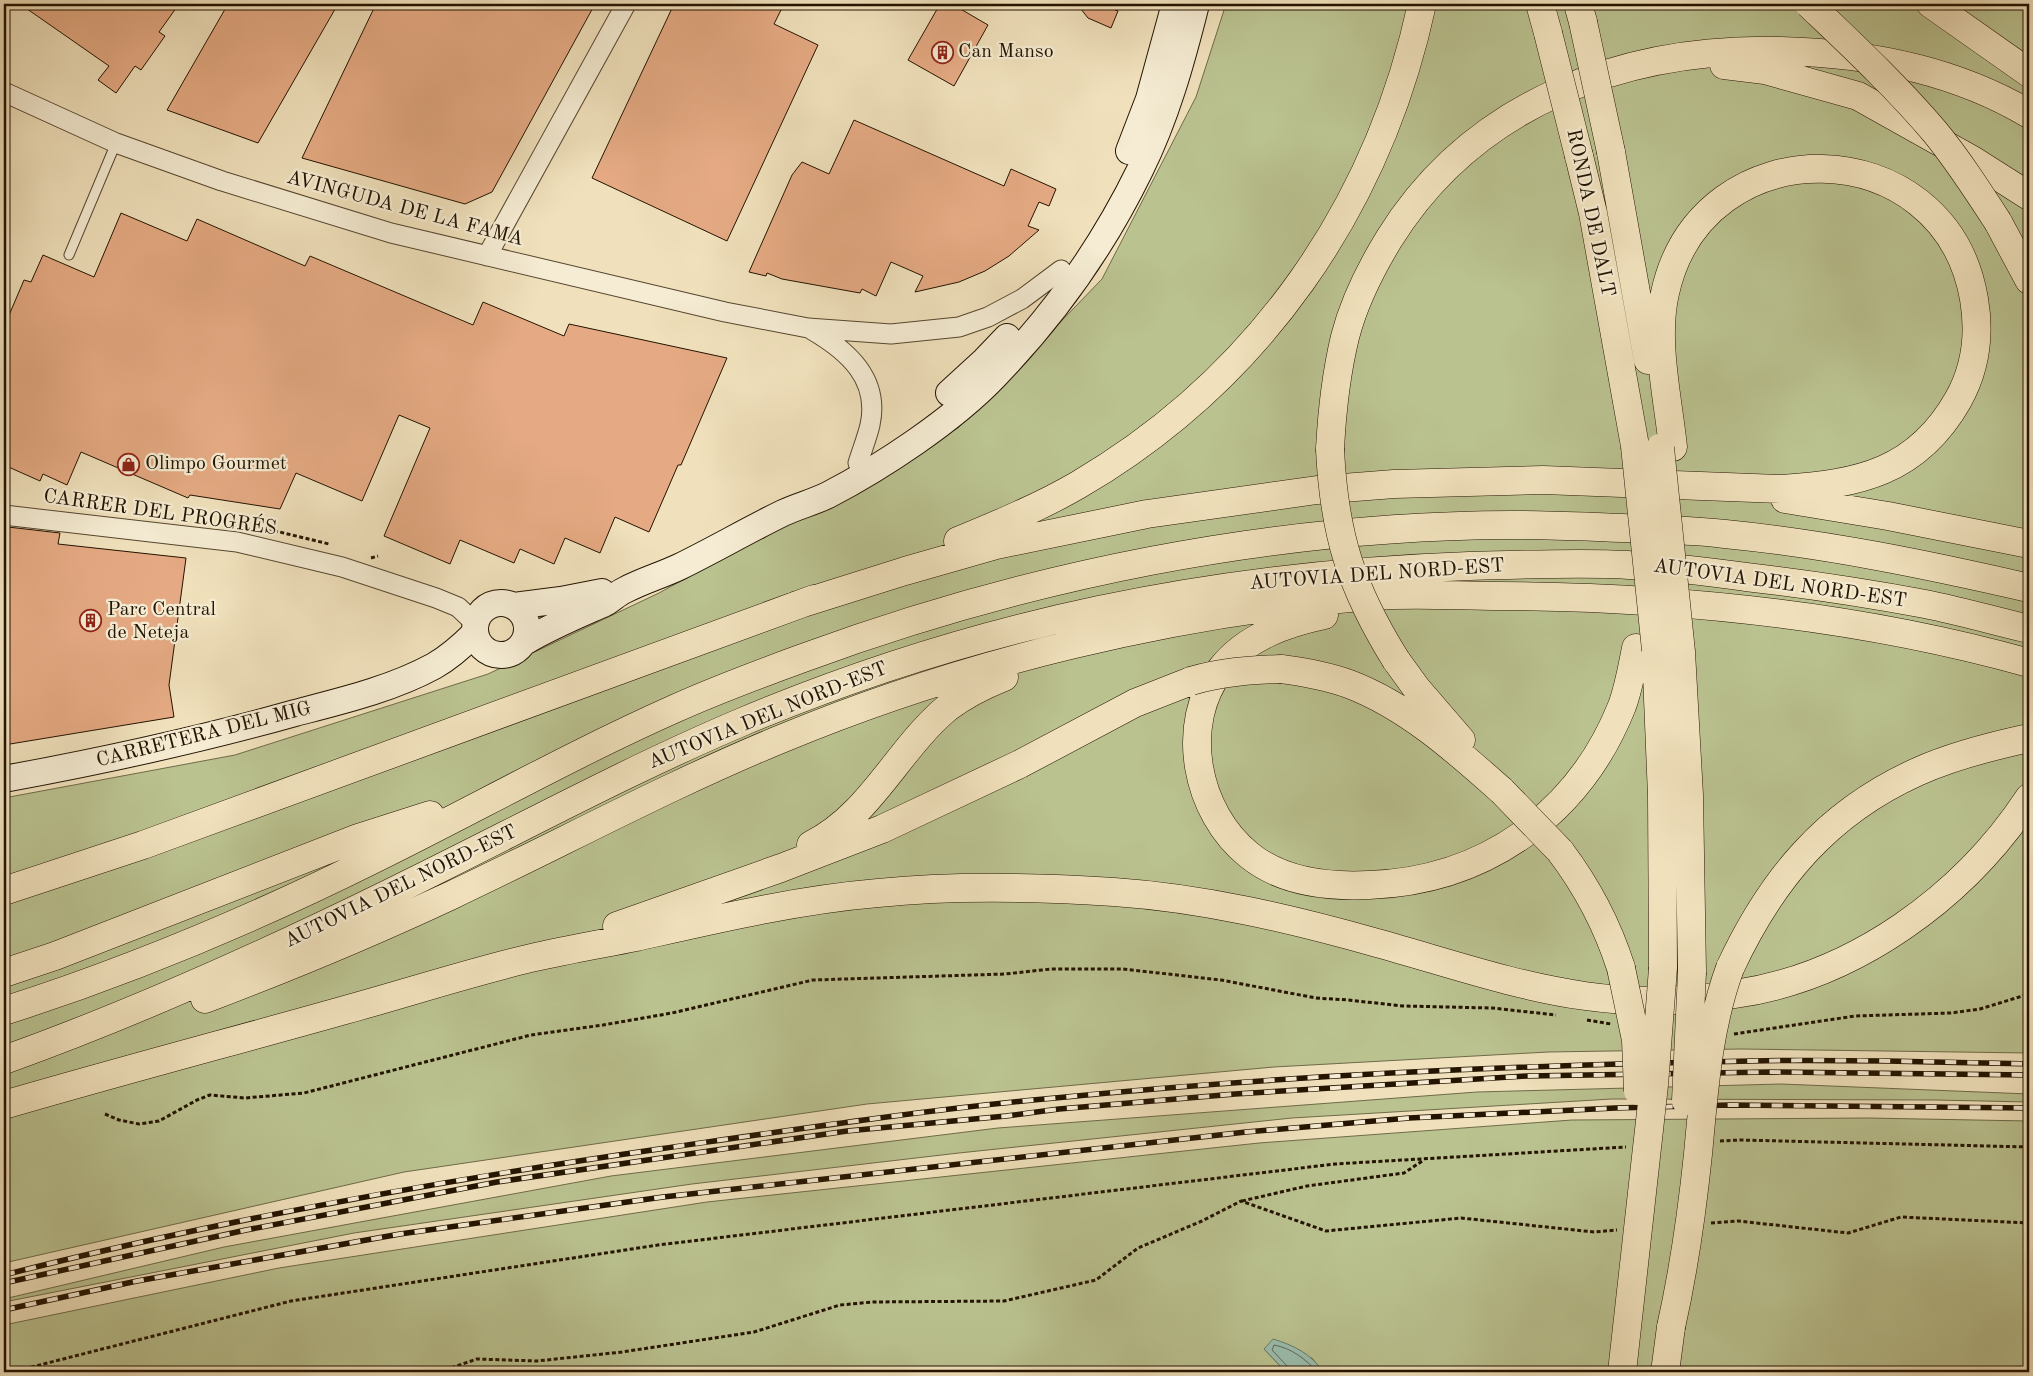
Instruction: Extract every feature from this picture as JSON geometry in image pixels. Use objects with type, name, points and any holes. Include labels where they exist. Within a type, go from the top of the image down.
[{"type":"highway","points":[[4,891],[143,845],[797,605],[1004,522],[1077,486],[1149,438],[1183,411],[1261,334],[1298,288],[1345,214],[1387,124],[1406,67],[1422,4]]},
{"type":"highway","name":"RONDA DE DALT","points":[[1540,4],[1593,213],[1640,451]]},
{"type":"highway","points":[[1808,4],[1898,89],[1936,133],[1968,175],[1998,222],[2029,280]]},
{"type":"highway","points":[[1931,4],[2029,73]]},
{"type":"highway","points":[[1581,13],[1611,152],[1634,273],[1640,451],[1637,603],[1669,655],[1662,796],[1663,968],[1654,1085],[1631,1220]]},
{"type":"highway","points":[[1622,1372],[1631,1220],[1636,1040],[1621,968],[1611,936],[1580,878],[1560,851],[1445,722],[1396,660],[1374,624],[1351,572],[1335,509],[1330,449],[1332,405],[1345,336],[1357,300],[1374,263],[1400,222],[1429,184],[1458,156],[1506,120],[1540,100],[1582,81],[1640,65],[1701,54],[1761,50],[1824,52],[1889,61],[1957,80],[2029,114]]},
{"type":"highway","points":[[1640,65],[1704,63],[1765,70],[1858,96],[1974,161],[2029,196]]},
{"type":"highway","points":[[797,605],[996,545],[1138,516],[1317,490],[1394,484],[1525,480],[1640,451],[1782,489],[1817,487],[1849,482],[1874,475],[1902,460],[1927,442],[1950,415],[1973,366],[1977,335],[1976,309],[1972,284],[1961,257],[1945,230],[1924,208],[1897,188],[1864,175],[1831,168],[1797,169],[1770,176],[1740,189],[1717,205],[1698,225],[1680,250],[1671,270],[1664,295],[1661,324],[1663,360],[1640,451],[1689,795],[1692,972],[1680,1236],[1672,1326]]},
{"type":"highway","points":[[1640,451],[1702,490],[1782,499],[1888,516],[2029,544]]},
{"type":"highway","name":"AUTOVIA DEL NORD-EST","points":[[4,1011],[218,932],[378,857],[598,744],[739,681],[928,614],[1003,593],[1079,575],[1235,546],[1322,535],[1429,527],[1514,525],[1658,528],[1727,534],[1934,566],[2029,588]]},
{"type":"highway","name":"AUTOVIA DEL NORD-EST","points":[[4,1061],[218,975],[638,770],[739,724],[838,684],[947,647],[1020,627],[1125,604],[1173,594],[1328,574],[1423,568],[1629,564],[1713,572],[1816,586],[1928,605],[2029,629]]},
{"type":"highway","points":[[4,1061],[137,1024],[271,974],[346,943],[453,894],[667,789],[768,744],[847,713],[970,673],[1053,650],[1122,634],[1258,609],[1380,596],[1599,597],[1710,605],[1812,618],[1924,637],[2029,663]]},
{"type":"highway","points":[[1443,596],[1304,619],[1281,627],[1240,650],[1221,669],[1209,690],[1201,714],[1197,737],[1197,759],[1207,801],[1232,839],[1249,856],[1271,869],[1298,879],[1327,885],[1354,886],[1413,882],[1470,865],[1498,851],[1524,834],[1573,790],[1607,739],[1622,705],[1669,655]]},
{"type":"highway","points":[[720,889],[817,842],[834,830],[869,798],[926,729],[948,708],[972,692],[1033,665],[1122,634]]},
{"type":"highway","points":[[529,959],[798,862],[882,829],[1020,764],[1135,703],[1190,681],[1214,674],[1281,669],[1304,672],[1348,683],[1389,702],[1504,789]]},
{"type":"highway","points":[[1665,1372],[1684,1267],[1709,1051],[1715,1017],[1730,968],[1752,923],[1769,895],[1810,846],[1836,822],[1884,788],[1917,772],[1991,747],[2029,738]]},
{"type":"highway","points":[[4,973],[55,956],[358,838],[503,792]]},
{"type":"highway","points":[[4,1104],[529,959],[758,910],[816,900],[936,889],[1045,889],[1121,893],[1247,912],[1370,941],[1494,976],[1582,996],[1656,1001],[1737,994],[1782,984],[1831,966],[1871,946],[1937,901],[1966,876],[1992,849],[2029,798]]},
{"type":"highway","points":[[4,908],[143,845]]},
{"type":"highway","points":[[4,1115],[166,1060]]},
{"type":"street","points":[[487,256],[626,4]]},
{"type":"street","points":[[785,512],[814,489],[889,442],[965,380],[1004,341],[1061,270],[1103,207],[1122,168],[1149,99],[1175,4]]},
{"type":"street","points":[[625,590],[604,591],[561,600],[514,606],[498,603],[479,616],[475,628],[480,645],[484,650],[496,655],[505,656],[513,653],[526,640],[607,601],[625,590],[678,568],[785,512],[827,495],[897,453],[934,427],[994,377],[1055,308],[1112,224],[1141,168],[1174,86],[1196,4]]},
{"type":"street","name":"AVINGUDA DE LA FAMA","points":[[4,92],[116,143],[222,180],[391,233],[725,312],[808,328]]},
{"type":"street","points":[[808,328],[891,334],[959,327],[988,317],[1022,299],[1061,270]]},
{"type":"street","points":[[808,328],[831,341],[850,356],[863,374],[870,392],[872,410],[870,426],[858,462]]},
{"type":"street","name":"CARRER DEL PROGRÉS","points":[[4,515],[237,542],[274,550],[342,568],[444,601],[465,611],[475,628]]},
{"type":"street","points":[[514,606],[524,615],[528,634],[526,640]]},
{"type":"street","name":"CARRETERA DEL MIG","points":[[402,680],[448,658],[475,628]]},
{"type":"street","name":"CARRETERA DEL MIG","points":[[4,779],[142,752],[224,733],[314,708],[402,680],[496,655]]},
{"type":"lane","points":[[69,255],[116,143]]},
{"type":"path","points":[[371,558],[378,556]]},
{"type":"path","points":[[105,1114],[119,1120],[140,1124],[160,1122],[197,1100],[210,1095],[244,1098],[304,1093],[530,1035],[672,1013],[813,980],[1005,974],[1051,968],[1123,969],[1221,980]]},
{"type":"path","points":[[1711,1142],[1740,1140],[2029,1147]]},
{"type":"path","points":[[12,1372],[292,1301],[648,1247],[1316,1166],[1632,1146]]},
{"type":"path","points":[[439,1372],[477,1359],[546,1360],[622,1352],[754,1332],[840,1304],[1004,1301],[1096,1280],[1138,1248],[1202,1221],[1241,1201],[1307,1186],[1404,1173],[1424,1159]]},
{"type":"path","points":[[1241,1201],[1326,1231],[1461,1218],[1594,1232],[1631,1220]]},
{"type":"path","points":[[1710,1224],[1738,1221],[1848,1233],[1900,1217],[2029,1223]]},
{"type":"green space","points":[[1226,4],[2029,4],[2029,1053],[1741,1049],[1548,1052],[1274,1067],[867,1104],[404,1172],[4,1263],[4,798],[235,755],[488,674],[659,593],[958,428],[1102,279],[1196,97]]},
{"type":"green space","points":[[1781,1084],[2029,1094],[2029,1102],[1612,1099],[1292,1118],[959,1153],[692,1184],[354,1233],[4,1302],[4,1299],[224,1247],[611,1176],[998,1128],[1477,1092]]},
{"type":"green space","points":[[1867,1118],[2029,1121],[2029,1372],[1323,1372],[1312,1358],[1264,1349],[1286,1372],[4,1372],[4,1325],[279,1268],[707,1202],[1259,1143],[1572,1120]]},
{"type":"water","points":[[1273,1339],[1288,1344],[1308,1355],[1323,1372],[1286,1372],[1264,1349]]},
{"type":"building","points":[[20,4],[179,4],[159,32],[165,36],[141,70],[135,66],[116,93],[98,80],[109,66]]},
{"type":"building","points":[[228,4],[338,4],[258,143],[167,110]]},
{"type":"building","points":[[376,4],[595,4],[492,192],[465,204],[302,158]]},
{"type":"building","points":[[674,4],[784,4],[774,24],[818,45],[727,241],[592,178]]},
{"type":"building","name":"Can Manso","points":[[940,4],[952,4],[988,25],[954,86],[908,60]]},
{"type":"building","points":[[1077,4],[1118,4],[1115,10],[1118,11],[1111,28],[1088,18]]},
{"type":"building","points":[[854,120],[1004,186],[1011,169],[1056,189],[1049,206],[1039,202],[1028,226],[1039,230],[1009,256],[985,271],[959,282],[915,292],[923,276],[891,262],[876,296],[862,289],[860,293],[782,279],[767,273],[766,276],[749,272],[792,175],[802,162],[829,174]]},
{"type":"building","points":[[121,213],[187,241],[197,219],[305,266],[310,256],[473,325],[483,302],[564,336],[569,324],[727,358],[681,465],[678,465],[649,532],[615,517],[600,553],[565,538],[554,564],[520,549],[514,563],[460,540],[450,564],[384,536],[430,428],[399,415],[362,501],[296,473],[280,509],[190,495],[188,498],[81,452],[67,485],[43,474],[40,481],[4,465],[4,327],[24,280],[31,282],[43,255],[94,277]]},
{"type":"building","name":"Parc Central de Neteja","points":[[8,527],[60,533],[58,544],[186,558],[169,685],[174,717],[4,745],[4,557]]},
{"type":"railway","points":[[4,1275],[248,1219],[412,1188],[577,1161],[758,1135],[906,1114],[1006,1103],[1229,1083],[1491,1068],[1787,1060],[2029,1064]]},
{"type":"railway","points":[[4,1283],[246,1230],[497,1182],[847,1131],[1059,1109],[1235,1094],[1527,1076],[1769,1072],[2029,1075]]},
{"type":"railway","points":[[4,1310],[137,1281],[400,1234],[663,1197],[1246,1132],[1409,1118],[1615,1108],[1730,1105],[2029,1108]]},
{"type":"place","name":"Can Manso","points":[[942,52]]},
{"type":"place","name":"Olimpo Gourmet","points":[[129,464]]},
{"type":"place","name":"Parc Central de Neteja","points":[[91,621]]}]
